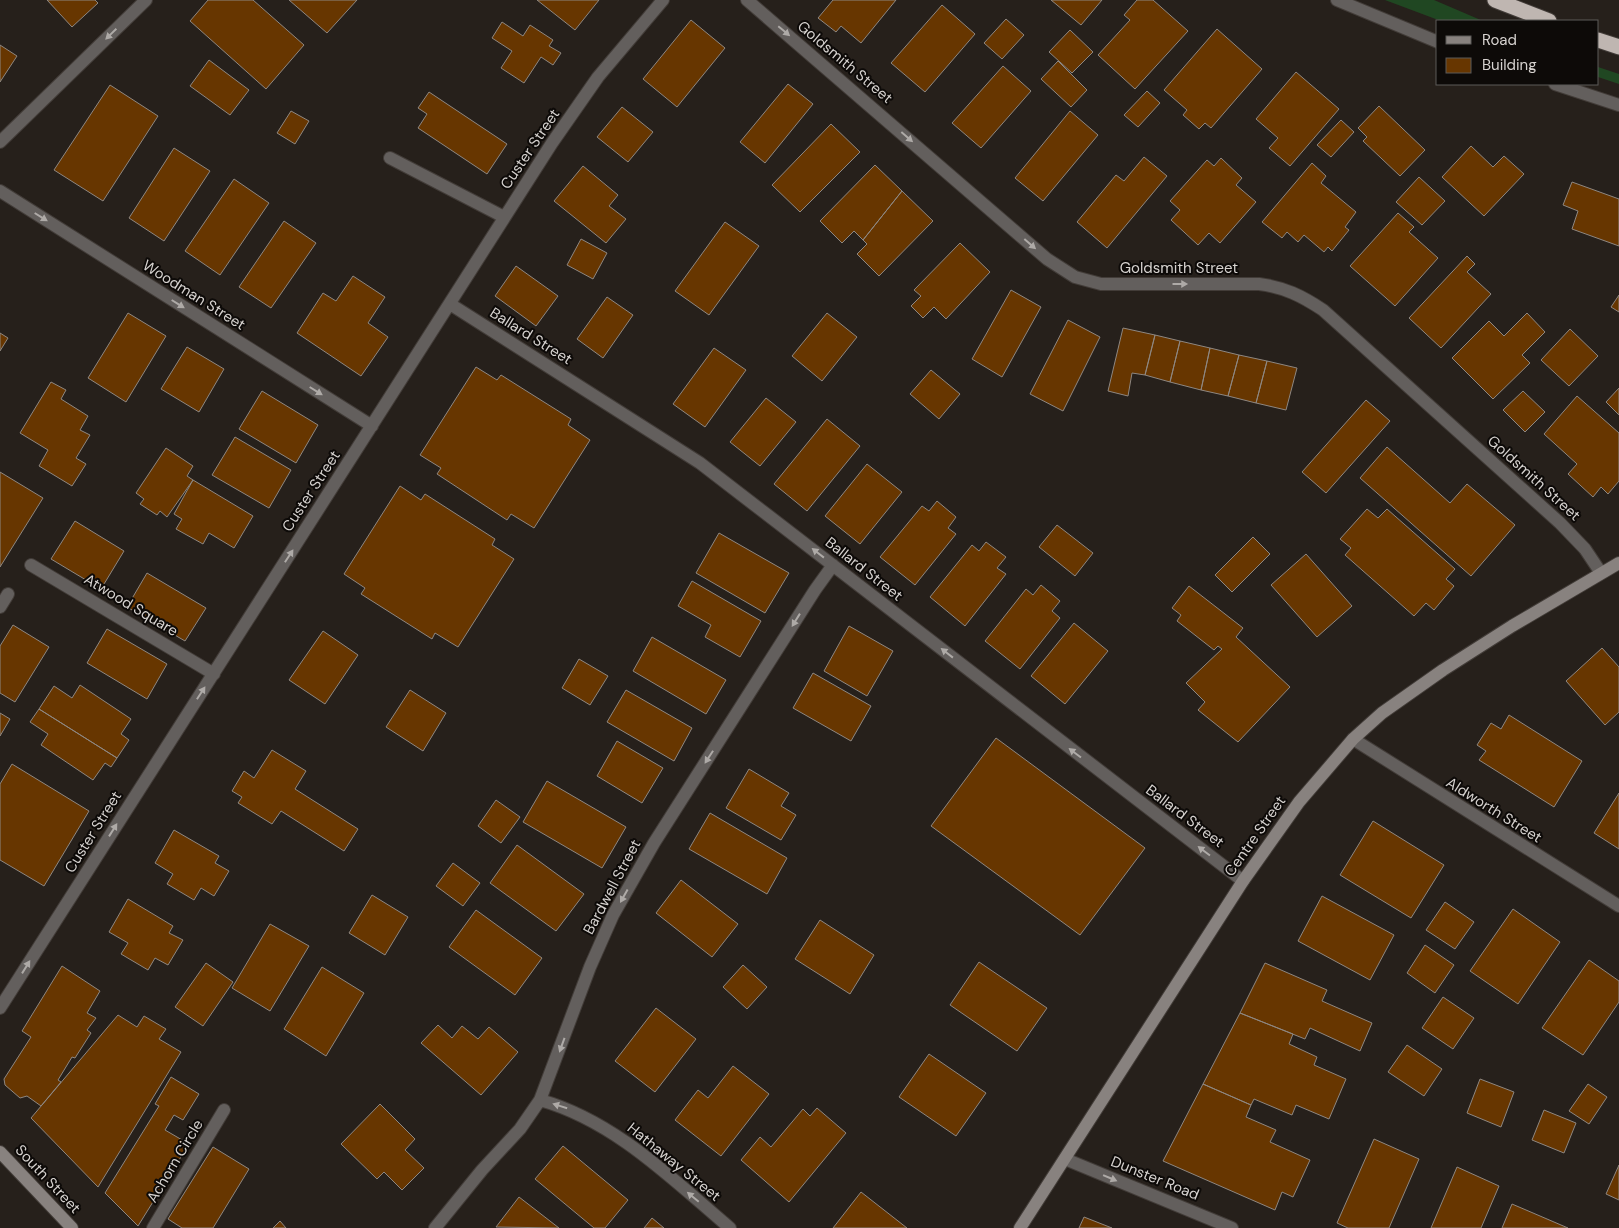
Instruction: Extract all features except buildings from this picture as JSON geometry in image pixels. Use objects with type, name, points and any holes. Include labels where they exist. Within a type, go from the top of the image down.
[{"type":"highway","points":[[1495,0],[1545,20]]},
{"type":"highway","points":[[1599,40],[1619,47]]},
{"type":"main road","name":"Centre Street","points":[[1020,1228],[1243,881],[1299,802],[1353,739],[1412,690],[1512,626],[1619,563]]},
{"type":"main road","name":"South Street","points":[[0,1152],[72,1228]]},
{"type":"street","points":[[0,142],[146,0]]},
{"type":"street","name":"Custer Street","points":[[0,1008],[504,217],[598,77],[663,0]]},
{"type":"street","name":"Goldsmith Street","points":[[747,0],[1047,259],[1074,277],[1101,284],[1259,284],[1276,286],[1303,296],[1323,310],[1560,523],[1585,549],[1601,573]]},
{"type":"street","points":[[1337,0],[1436,41]]},
{"type":"street","points":[[1558,85],[1619,105]]},
{"type":"street","points":[[390,158],[504,217]]},
{"type":"street","name":"Woodman Street","points":[[0,191],[372,426]]},
{"type":"street","name":"Ballard Street","points":[[450,304],[700,463],[1243,881]]},
{"type":"street","name":"Atwood Square","points":[[31,565],[214,674]]},
{"type":"street","name":"Bardwell Street","points":[[435,1228],[482,1170],[520,1129],[540,1100],[590,967],[618,907],[654,843],[815,590],[833,565]]},
{"type":"street","points":[[0,607],[8,594]]},
{"type":"street","name":"Aldworth Street","points":[[1353,739],[1619,906]]},
{"type":"street","name":"Hathaway Street","points":[[540,1100],[566,1108],[593,1121],[634,1147],[730,1228]]},
{"type":"street","name":"Achorn Circle","points":[[152,1228],[224,1110]]},
{"type":"street","name":"Dunster Road","points":[[1065,1159],[1232,1228]]},
{"type":"green space","points":[[1385,0],[1434,0],[1481,20],[1438,20]]},
{"type":"green space","points":[[1599,67],[1619,74],[1619,84],[1599,77]]}]
